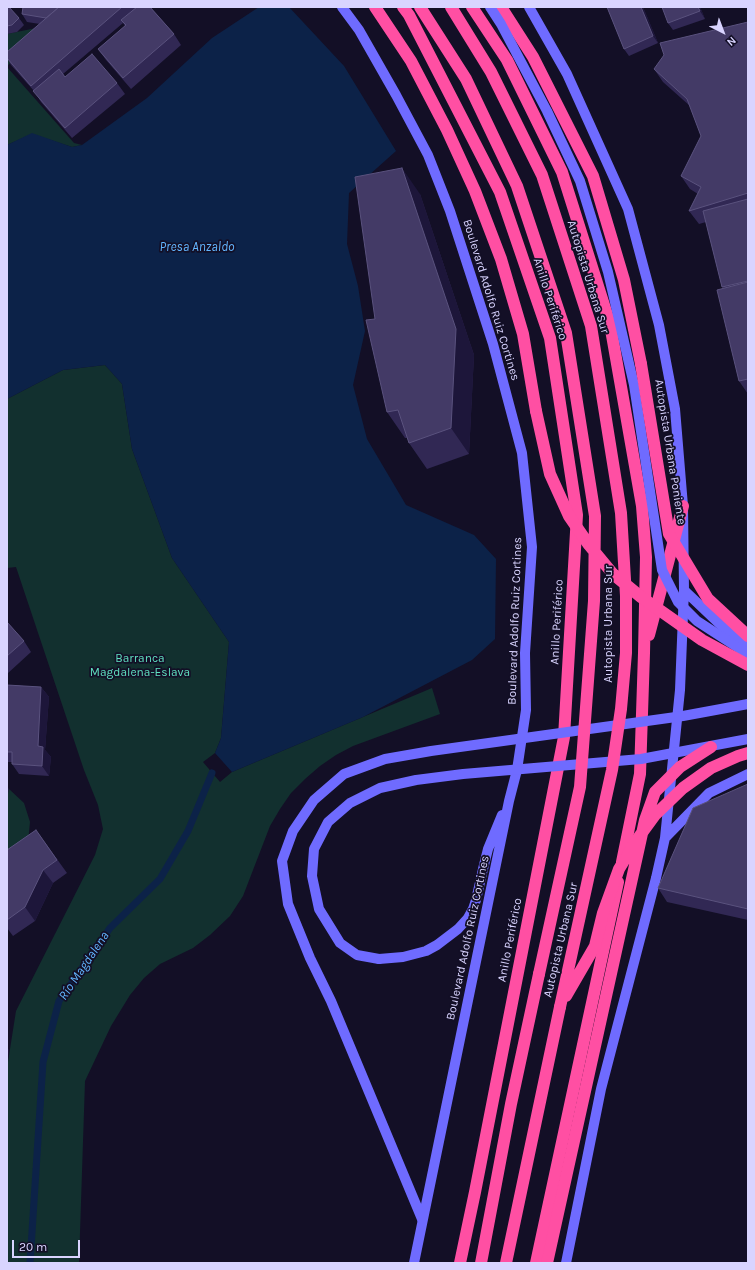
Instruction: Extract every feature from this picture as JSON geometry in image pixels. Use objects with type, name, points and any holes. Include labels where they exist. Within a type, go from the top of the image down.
[{"type":"highway","points":[[375,7],[411,62],[450,137],[475,191],[501,260],[523,334],[536,412],[550,474],[569,516],[588,546],[613,574],[646,601],[702,640],[748,665]]},
{"type":"highway","name":"Anillo Periférico","points":[[403,7],[409,15],[500,192],[550,338],[577,515],[564,737],[460,1263]]},
{"type":"highway","name":"Autopista Urbana Sur","points":[[420,7],[466,79],[520,193],[566,333],[594,516],[594,602],[580,787],[511,1104],[481,1263]]},
{"type":"highway","name":"Autopista Urbana Sur","points":[[451,7],[491,72],[542,175],[591,326],[621,513],[626,596],[626,653],[621,708],[612,770],[506,1263]]},
{"type":"highway","points":[[472,7],[507,60],[562,172],[610,324],[642,506],[646,556],[640,774],[612,913],[536,1263]]},
{"type":"highway","name":"Autopista Urbana Poniente","points":[[501,7],[533,58],[593,176],[624,280],[641,364],[669,534],[708,599],[748,636]]},
{"type":"highway","points":[[644,653],[684,506]]},
{"type":"highway","points":[[547,1263],[645,820],[655,792],[680,767],[711,747]]},
{"type":"highway","points":[[560,1007],[595,946],[603,913],[619,869],[636,841],[654,816],[683,788],[711,768],[748,753]]},
{"type":"highway","points":[[453,1263],[475,1192]]},
{"type":"main road","name":"Boulevard Adolfo Ruiz Cortines","points":[[342,7],[359,30],[428,155],[450,211],[493,344],[522,453],[532,547],[525,653],[526,710],[517,770],[422,1218],[414,1263]]},
{"type":"main road","points":[[490,7],[501,24],[547,110],[580,181],[608,272],[634,385],[662,570],[678,602],[697,621],[748,654]]},
{"type":"main road","points":[[529,7],[567,74],[628,209],[659,325],[675,409],[684,506],[684,590],[680,690],[665,838],[601,1089],[566,1263]]},
{"type":"main road","points":[[684,590],[724,628],[748,646]]},
{"type":"main road","points":[[422,1218],[331,1001],[310,958],[288,904],[282,861],[293,831],[314,800],[344,774],[385,759],[431,751],[683,716],[748,704]]},
{"type":"main road","points":[[510,801],[498,824],[488,849],[476,900],[468,918],[458,930],[426,951],[403,958],[379,959],[357,955],[340,943],[319,909],[312,876],[314,849],[328,822],[350,803],[380,788],[416,780],[641,759],[748,739]]},
{"type":"main road","points":[[665,838],[709,793],[748,774]]},
{"type":"green space","points":[[41,27],[45,32],[7,66],[7,34]]},
{"type":"green space","points":[[7,67],[74,143],[82,145],[72,147],[32,134],[7,145]]},
{"type":"green space","name":"Barranca Magdalena-Eslava","points":[[105,365],[122,384],[132,449],[172,558],[229,642],[221,738],[215,753],[203,762],[220,782],[232,772],[432,688],[440,714],[353,746],[320,766],[305,779],[291,793],[270,826],[243,896],[230,916],[210,935],[193,948],[160,964],[144,978],[130,995],[111,1026],[85,1081],[79,1263],[7,1263],[7,1068],[16,1011],[95,855],[103,829],[98,805],[84,770],[16,567],[7,568],[7,399],[63,370]]},
{"type":"green space","points":[[7,789],[9,789],[24,803],[30,822],[28,842],[7,864]]},
{"type":"water","name":"Presa Anzaldo","points":[[259,7],[289,7],[344,66],[396,151],[349,193],[347,244],[358,286],[365,331],[353,385],[367,439],[406,505],[474,535],[496,559],[495,639],[472,660],[363,717],[232,772],[215,753],[221,738],[229,642],[172,558],[132,449],[122,384],[105,365],[63,370],[7,399],[7,145],[32,133],[72,147],[82,145],[147,98],[212,38]]},
{"type":"building","points":[[7,7],[9,7],[19,18],[12,25],[7,26]]},
{"type":"building","points":[[23,7],[59,7],[46,18],[22,14]]},
{"type":"building","points":[[59,7],[122,7],[31,86],[7,58],[7,52]]},
{"type":"building","points":[[137,7],[150,7],[174,34],[123,78],[98,49],[126,25],[121,20]]},
{"type":"building","points":[[607,7],[641,7],[653,36],[624,49]]},
{"type":"building","points":[[662,7],[698,7],[700,11],[668,23]]},
{"type":"building","points":[[748,22],[748,193],[689,211],[701,187],[681,176],[701,136],[687,99],[654,69],[664,55],[660,43]]},
{"type":"building","points":[[92,54],[117,83],[65,128],[33,91],[59,69],[65,77]]},
{"type":"building","points":[[402,168],[456,329],[451,428],[409,443],[398,410],[387,412],[366,320],[375,319],[355,177]]},
{"type":"building","points":[[748,199],[748,281],[722,287],[703,211]]},
{"type":"building","points":[[748,282],[748,379],[739,381],[717,290]]},
{"type":"building","points":[[7,622],[24,641],[7,656]]},
{"type":"building","points":[[7,685],[41,687],[38,746],[43,747],[42,766],[12,764],[12,752],[7,752]]},
{"type":"building","points":[[748,784],[748,909],[658,888],[693,808]]},
{"type":"building","points":[[36,830],[57,860],[43,870],[25,907],[7,920],[7,850]]},
{"type":"waterway","name":"Río Magdalena","points":[[30,1263],[43,1062],[59,1001],[110,928],[160,879],[188,831],[212,773]]}]
